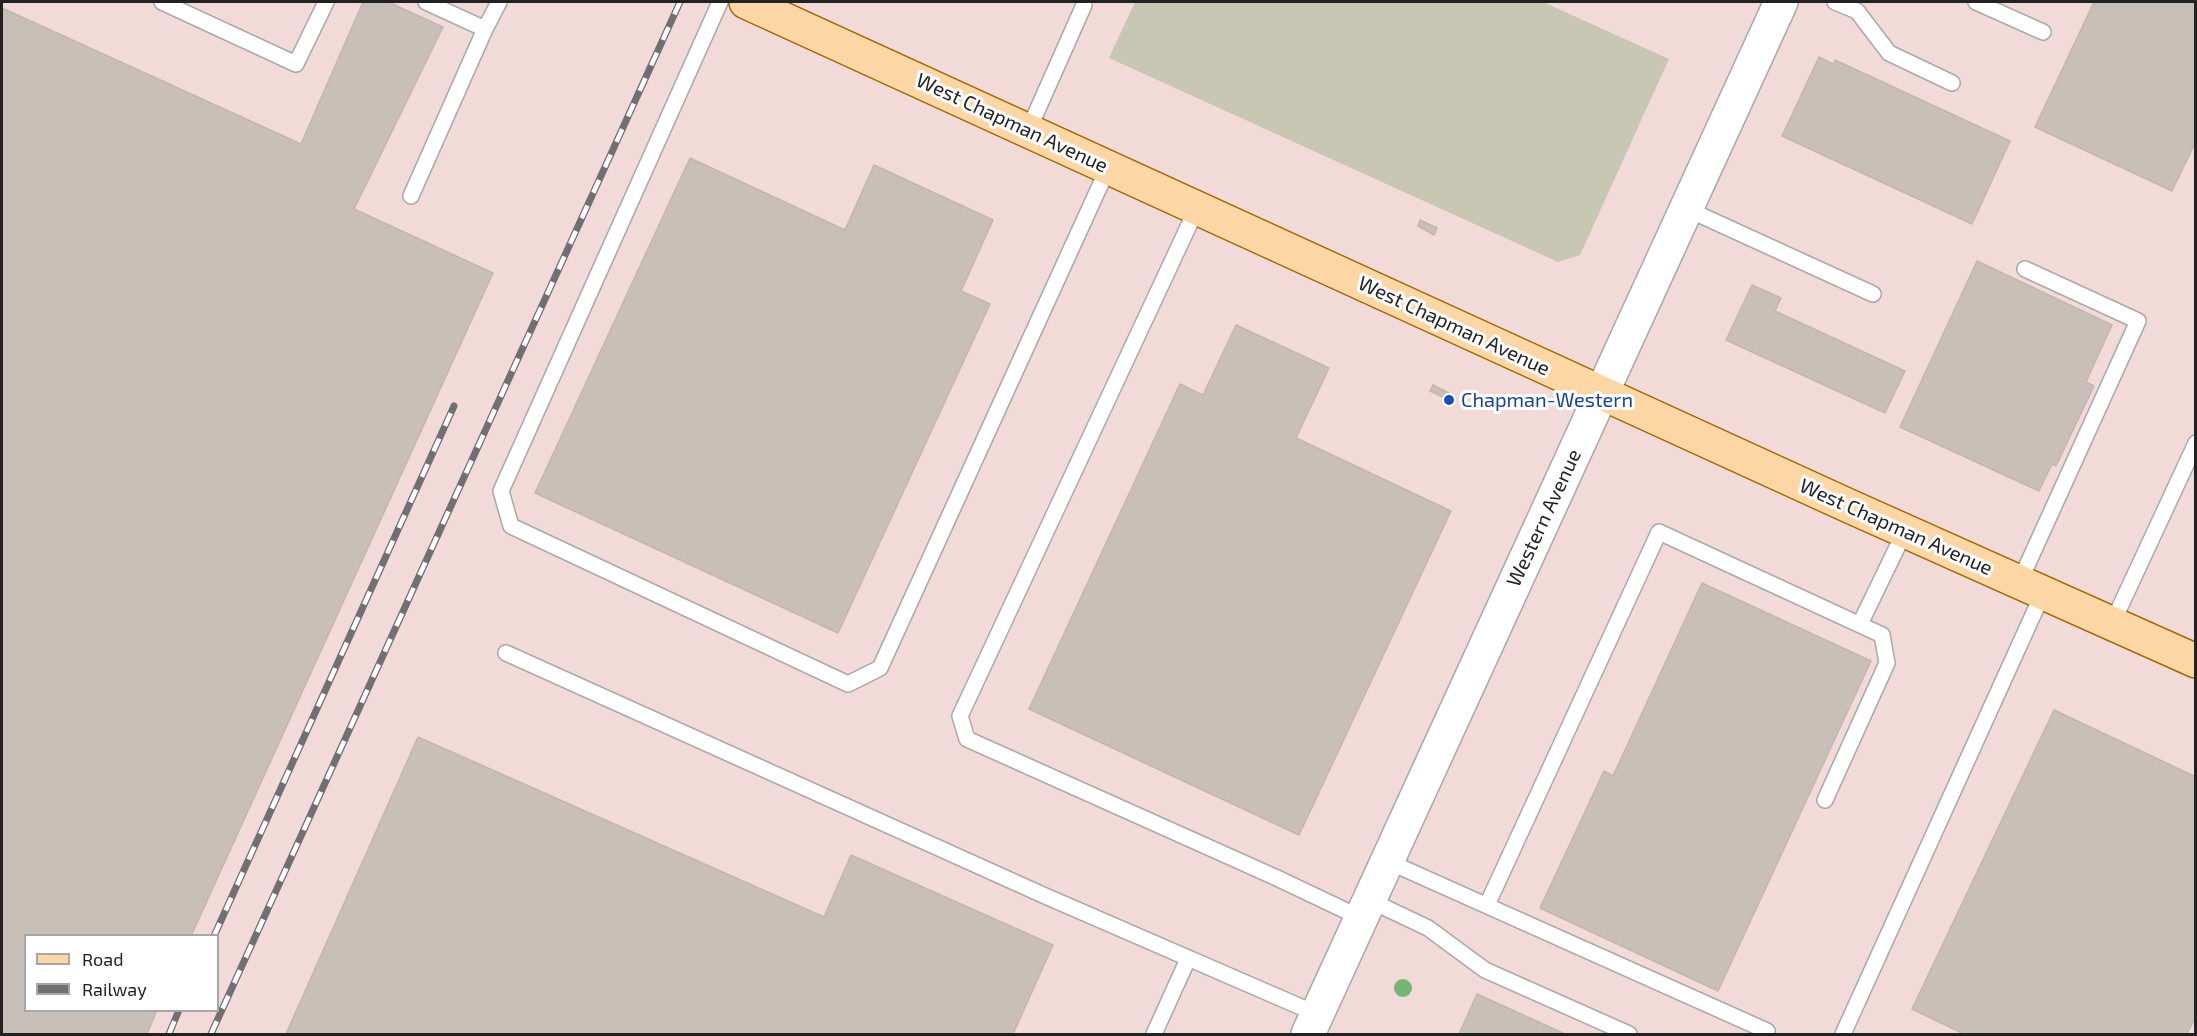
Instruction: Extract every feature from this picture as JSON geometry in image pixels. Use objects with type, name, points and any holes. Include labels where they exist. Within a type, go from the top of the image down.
[{"type":"main road","name":"West Chapman Avenue","points":[[746,2],[1600,393],[2196,662]]},
{"type":"street","name":"Western Avenue","points":[[1313,1024],[1781,2]]},
{"type":"lane","points":[[162,2],[296,64],[326,2]]},
{"type":"lane","points":[[426,2],[485,29]]},
{"type":"lane","points":[[411,196],[499,2]]},
{"type":"lane","points":[[720,2],[501,491],[511,526],[848,684],[880,668],[1108,168]]},
{"type":"lane","points":[[1835,2],[1857,11],[1889,53],[1952,83]]},
{"type":"lane","points":[[1976,2],[2043,32]]},
{"type":"lane","points":[[1028,131],[1082,3]]},
{"type":"lane","points":[[1197,208],[960,716],[967,739],[1277,878],[1428,928],[1485,970],[1629,1035]]},
{"type":"lane","points":[[1687,209],[1873,294]]},
{"type":"lane","points":[[1843,1035],[2031,588],[2138,321],[2025,269]]},
{"type":"lane","points":[[2112,624],[2196,443]]},
{"type":"lane","points":[[1860,624],[1905,531]]},
{"type":"lane","points":[[1487,905],[1659,532],[1882,635],[1887,663],[1825,801]]},
{"type":"lane","points":[[506,653],[1188,959],[1313,1024]]},
{"type":"lane","points":[[1387,861],[1767,1031],[1765,1035]]},
{"type":"lane","points":[[1154,1035],[1188,959]]},
{"type":"shaded area","points":[[2,2],[2195,2],[2195,1034],[2,1034]]},
{"type":"shaded area","points":[[1135,2],[1543,2],[1669,59],[1580,255],[1558,262],[1109,58]]},
{"type":"building","points":[[363,2],[388,2],[443,27],[354,209],[493,273],[192,934],[24,934],[24,1012],[156,1012],[147,1034],[2,1034],[2,8],[301,144]]},
{"type":"building","points":[[2094,2],[2196,2],[2196,141],[2172,191],[2035,127]]},
{"type":"building","points":[[1819,57],[1833,64],[1835,60],[2010,141],[1972,224],[1782,136]]},
{"type":"building","points":[[690,158],[845,230],[874,165],[993,220],[961,291],[990,304],[838,633],[535,493]]},
{"type":"building","points":[[1420,220],[1437,228],[1434,235],[1418,226]]},
{"type":"building","points":[[1977,261],[2112,325],[2086,382],[2094,386],[2056,466],[2052,464],[2039,491],[1900,427]]},
{"type":"building","points":[[1752,285],[1781,298],[1775,311],[1905,371],[1885,413],[1726,340]]},
{"type":"building","points":[[1236,325],[1329,368],[1296,438],[1451,511],[1299,835],[1029,709],[1180,384],[1203,395]]},
{"type":"building","points":[[1433,385],[1449,393],[1447,399],[1430,391]]},
{"type":"building","points":[[1702,583],[1871,661],[1718,991],[1540,908],[1604,771],[1613,776]]},
{"type":"building","points":[[2054,710],[2196,777],[2196,1016],[2187,1034],[1964,1034],[1912,1009]]},
{"type":"building","points":[[418,737],[824,917],[851,855],[1053,945],[1013,1034],[286,1034]]},
{"type":"building","points":[[1477,994],[1565,1034],[1459,1034]]},
{"type":"railway","points":[[211,1034],[680,2]]},
{"type":"railway","points":[[215,934],[454,406]]},
{"type":"railway","points":[[169,1034],[178,1012]]},
{"type":"place","name":"Chapman-Western","points":[[1449,400]]}]
